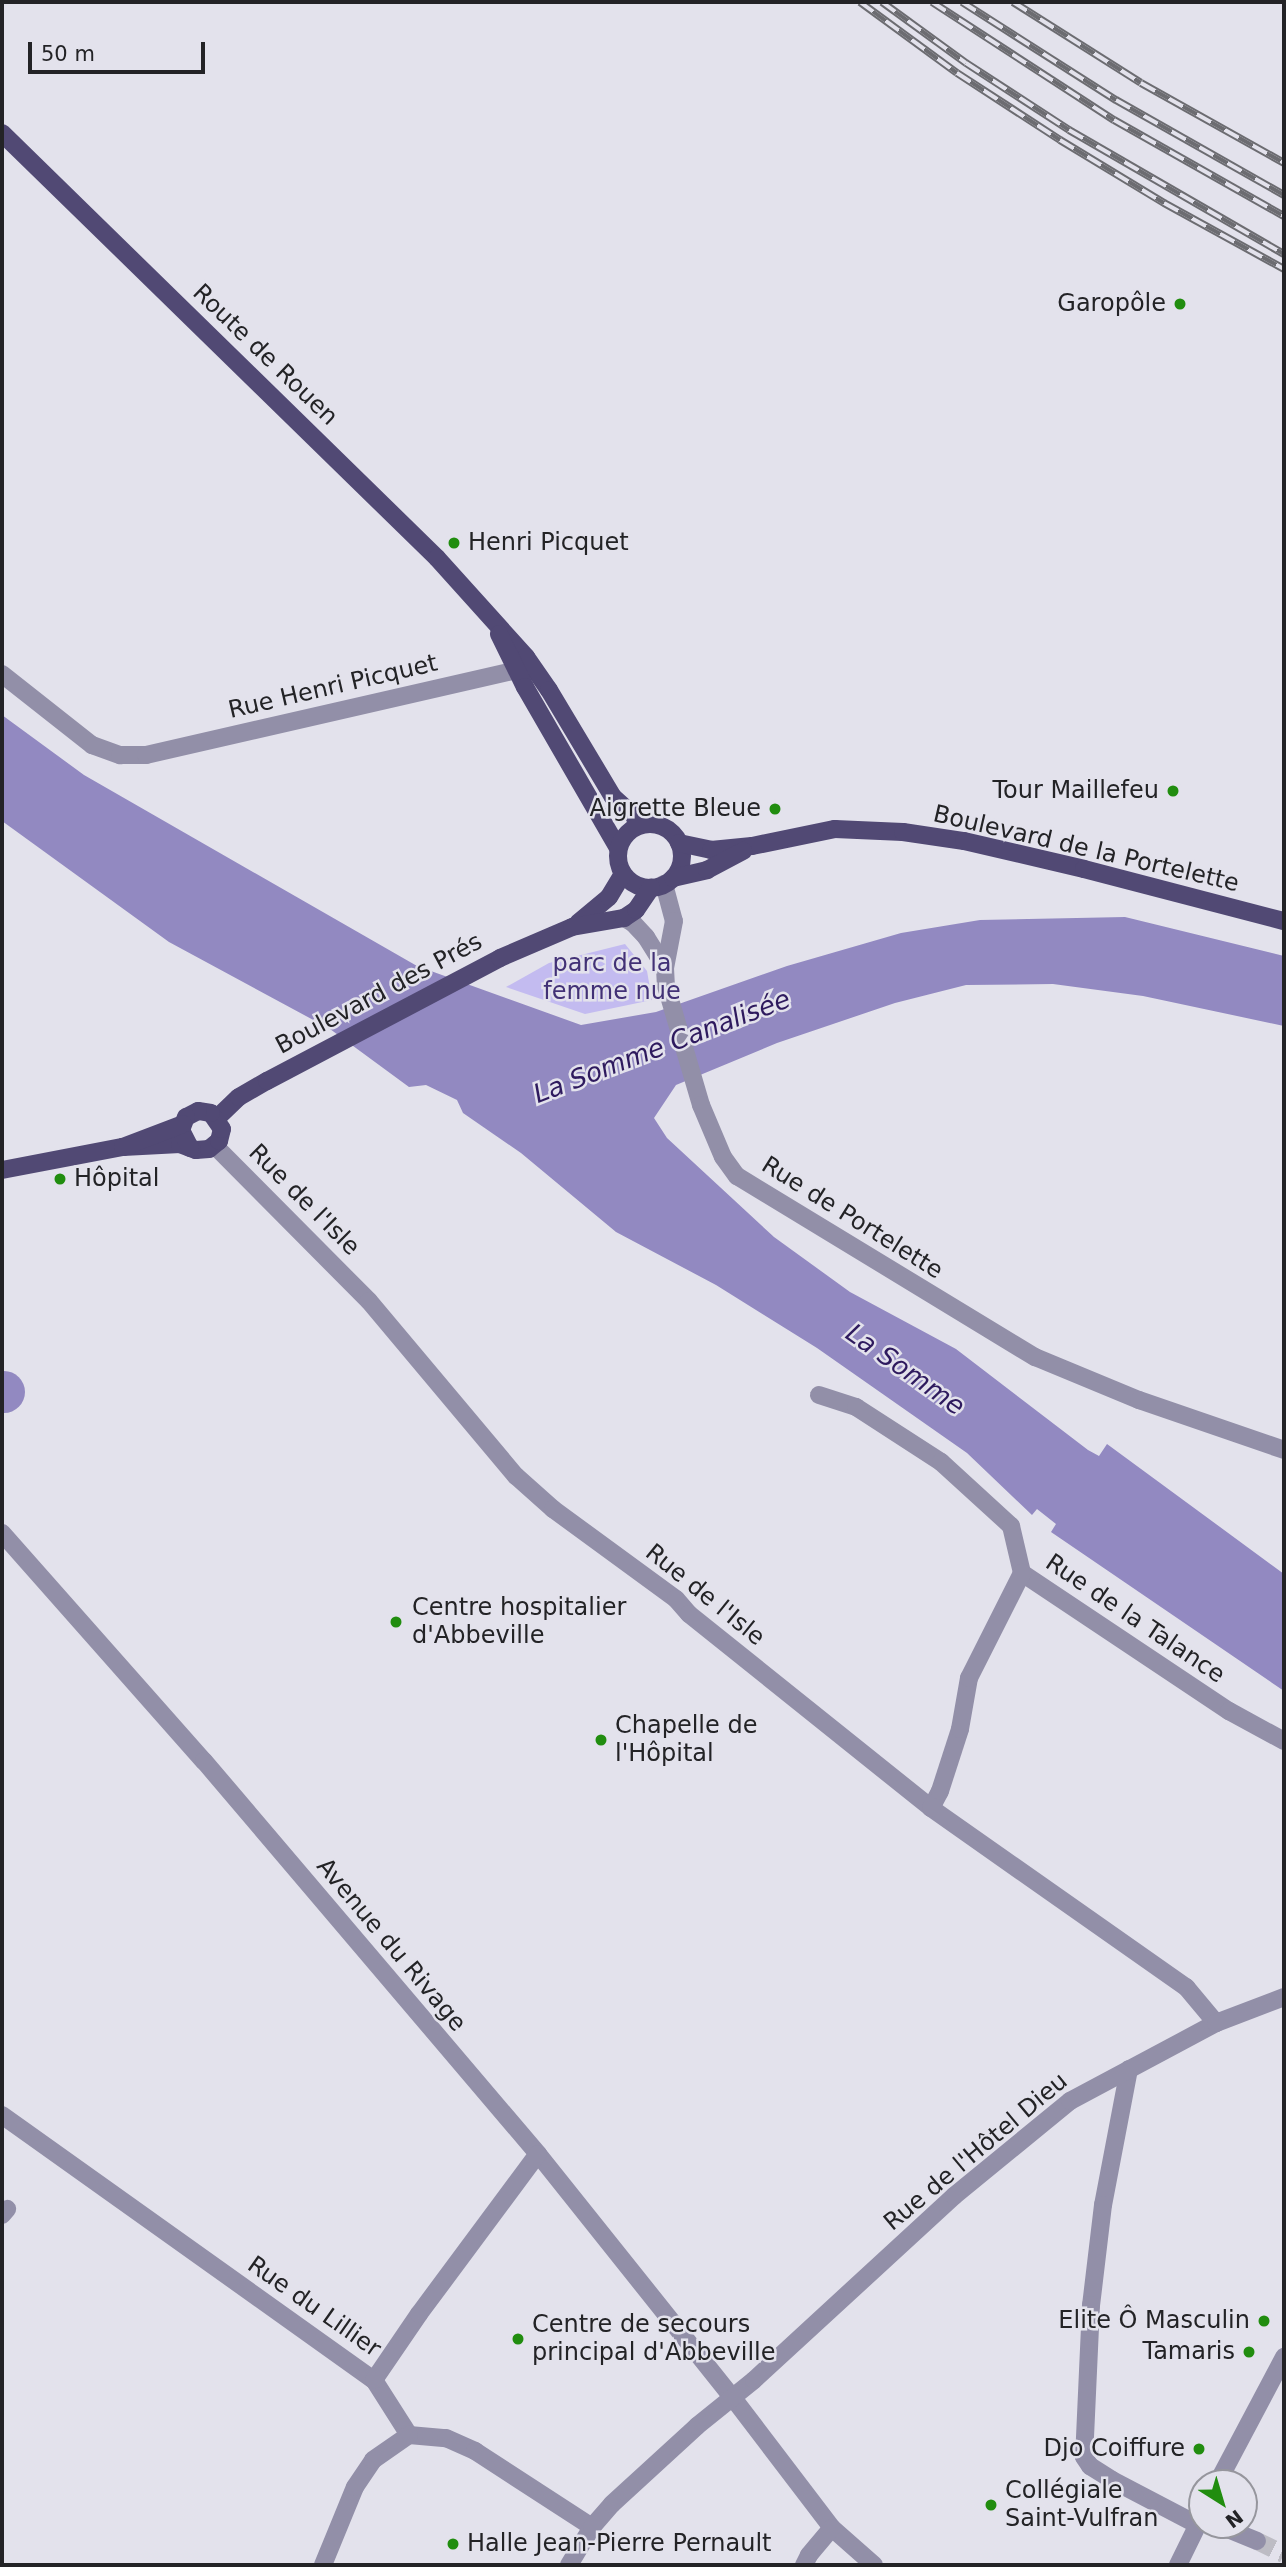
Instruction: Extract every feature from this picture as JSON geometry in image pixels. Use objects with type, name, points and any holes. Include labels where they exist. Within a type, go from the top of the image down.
[{"type":"main road","name":"Route de Rouen","points":[[2,132],[437,558],[490,615],[522,666],[618,848]]},
{"type":"main road","name":"Route de Rouen","points":[[522,666],[549,690],[612,797],[643,824]]},
{"type":"main road","points":[[624,918],[636,910],[663,883],[680,864],[679,843],[664,827],[643,824],[630,830],[618,848],[618,861],[623,874],[637,885],[663,883]]},
{"type":"main road","name":"Boulevard de la Portelette","points":[[679,843],[711,850],[752,846],[835,829],[867,829],[936,836],[1084,869],[1284,921]]},
{"type":"main road","name":"Boulevard de la Portelette","points":[[663,883],[707,870],[752,846]]},
{"type":"main road","name":"Boulevard des Prés","points":[[572,927],[609,897],[623,874]]},
{"type":"main road","name":"Boulevard des Prés","points":[[217,1118],[239,1097],[319,1052],[500,958],[572,927],[624,918]]},
{"type":"main road","points":[[2,1170],[123,1147],[180,1144],[190,1148],[203,1151],[215,1146],[221,1135],[217,1118],[205,1111],[198,1111],[186,1117],[182,1137],[190,1148]]},
{"type":"main road","points":[[123,1147],[183,1124]]},
{"type":"street","name":"Rue Henri Picquet","points":[[2,674],[92,745],[120,755],[146,755],[522,666]]},
{"type":"street","name":"Rue de Portelette","points":[[663,883],[674,920],[665,977]]},
{"type":"street","name":"Rue de Portelette","points":[[624,918],[634,923],[646,937],[665,977],[701,1105],[723,1157],[737,1176],[1035,1357],[1139,1400],[1284,1450]]},
{"type":"street","name":"Rue de l'Isle","points":[[215,1146],[369,1301],[516,1476],[553,1509],[676,1599],[689,1614],[931,1808],[1186,1987],[1216,2023]]},
{"type":"street","name":"Rue de la Talance","points":[[819,1395],[856,1407],[942,1462],[1011,1526],[1022,1573],[1229,1712],[1284,1741]]},
{"type":"street","name":"Avenue du Rivage","points":[[2,1532],[204,1761],[538,2154],[733,2398],[832,2528],[874,2565]]},
{"type":"street","points":[[931,1808],[940,1791],[960,1729],[969,1678],[1022,1573]]},
{"type":"street","name":"Rue de l'Hôtel Dieu","points":[[569,2565],[592,2527],[650,2469],[733,2398],[964,2188],[1070,2101],[1216,2023],[1284,1997]]},
{"type":"street","points":[[1129,2068],[1103,2204],[1091,2305],[1084,2458],[1112,2480],[1188,2515]]},
{"type":"street","name":"Rue du Lillier","points":[[2,2115],[374,2380],[409,2435]]},
{"type":"street","points":[[374,2380],[419,2314],[538,2154]]},
{"type":"street","points":[[1225,2469],[1284,2357]]},
{"type":"street","points":[[323,2565],[355,2487],[373,2460],[409,2435],[446,2438],[475,2451],[592,2527]]},
{"type":"street","points":[[804,2565],[832,2528]]},
{"type":"street","points":[[1178,2565],[1191,2539]]},
{"type":"street","points":[[1252,2539],[1257,2541]]},
{"type":"green space","name":"parc de la femme nue","points":[[625,944],[647,971],[652,1000],[585,1014],[506,987],[549,963]]},
{"type":"water","points":[[2,715],[84,775],[417,966],[581,1025],[656,1012],[787,966],[901,933],[980,920],[1125,917],[1284,956],[1284,1026],[1143,996],[1053,984],[966,985],[895,1003],[777,1043],[676,1085],[654,1118],[667,1138],[774,1237],[850,1292],[956,1349],[1088,1450],[1099,1456],[1107,1444],[1284,1574],[1284,1691],[1051,1532],[1056,1524],[1037,1509],[1032,1515],[967,1453],[817,1348],[716,1285],[616,1232],[521,1153],[463,1113],[457,1100],[426,1085],[409,1087],[330,1029],[169,942],[2,821]]},
{"type":"tunnel","points":[[1257,2541],[1284,2554]]},
{"type":"railway","points":[[860,2],[957,73],[1060,140],[1164,203],[1284,269]]},
{"type":"railway","points":[[882,2],[966,63],[1069,130],[1284,254]]},
{"type":"railway","points":[[932,2],[1114,120],[1284,216]]},
{"type":"railway","points":[[962,2],[1116,100],[1284,195]]},
{"type":"railway","points":[[1013,2],[1141,83],[1284,163]]},
{"type":"place","name":"Garopôle","points":[[1180,304]]},
{"type":"place","name":"Henri Picquet","points":[[454,543]]},
{"type":"place","name":"Tour Maillefeu","points":[[1173,791]]},
{"type":"place","name":"Aigrette Bleue","points":[[775,809]]},
{"type":"place","name":"Hôpital","points":[[60,1179]]},
{"type":"place","name":"Centre hospitalier d'Abbeville","points":[[396,1622]]},
{"type":"place","name":"Chapelle de l'Hôpital","points":[[601,1740]]},
{"type":"place","name":"Elite Ô Masculin","points":[[1264,2321]]},
{"type":"place","name":"Centre de secours principal d'Abbeville","points":[[518,2339]]},
{"type":"place","name":"Tamaris","points":[[1249,2352]]},
{"type":"place","name":"Djo Coiffure","points":[[1199,2449]]},
{"type":"place","name":"Collégiale Saint-Vulfran","points":[[991,2505]]},
{"type":"place","name":"Halle Jean-Pierre Pernault","points":[[453,2544]]},
{"type":"water label","name":"La Somme Canalisée","points":[[662,1047]]},
{"type":"water label","name":"La Somme","points":[[905,1370]]}]
